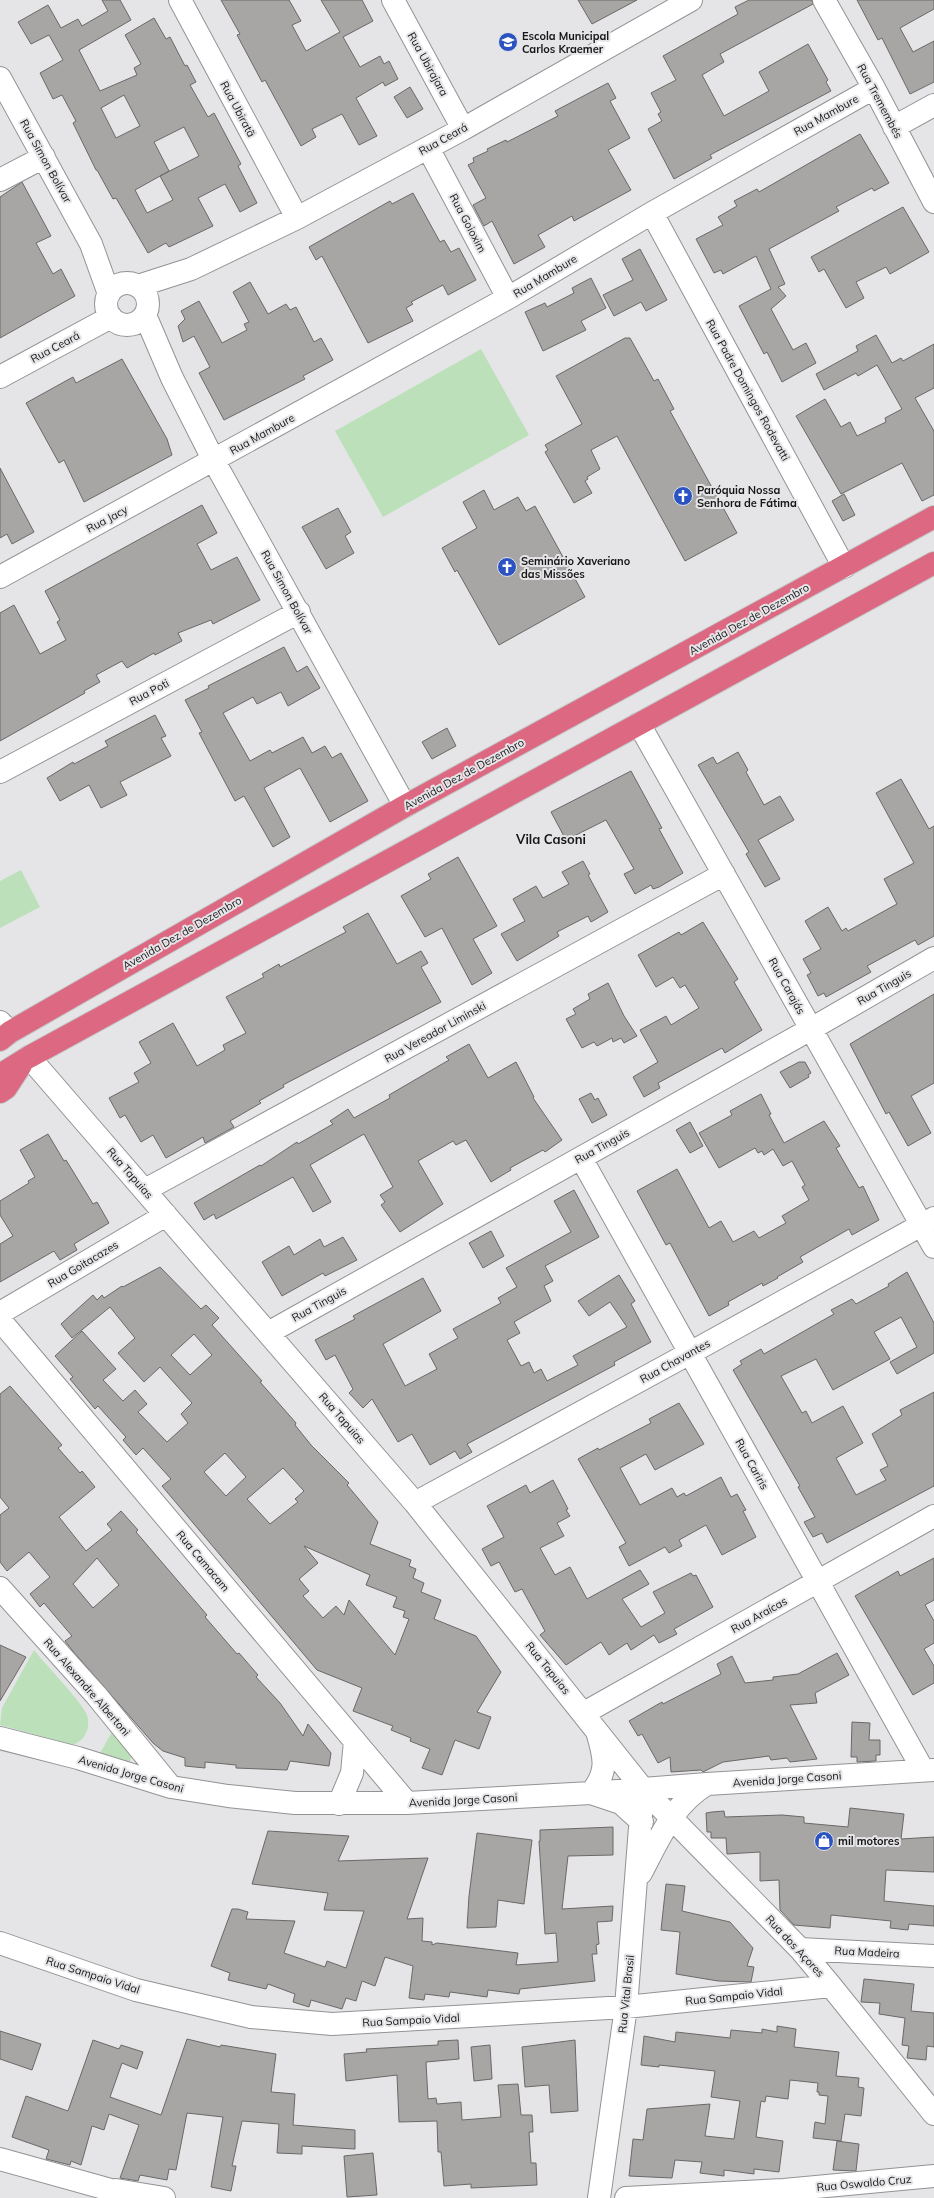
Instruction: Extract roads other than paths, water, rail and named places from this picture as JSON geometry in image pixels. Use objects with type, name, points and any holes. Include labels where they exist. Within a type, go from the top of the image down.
[{"type":"highway","name":"Avenida Dez de Dezembro","points":[[2,1032],[405,806],[934,517]]},
{"type":"highway","points":[[0,1075],[27,1058],[934,563]]},
{"type":"highway","points":[[0,1092],[6,1088],[27,1058]]},
{"type":"street","name":"Rua Ubiratã","points":[[180,0],[297,218]]},
{"type":"street","name":"Rua Ubirajara","points":[[393,0],[463,129]]},
{"type":"street","name":"Rua Ceará","points":[[134,285],[191,269],[297,218],[463,129],[691,0]]},
{"type":"street","name":"Rua Tremembés","points":[[824,0],[874,88],[934,202]]},
{"type":"street","name":"Rua Simon Bolívar","points":[[0,78],[92,244],[109,294]]},
{"type":"street","name":"Rua Mambure","points":[[214,461],[508,298],[652,213],[874,88]]},
{"type":"street","points":[[894,127],[934,105]]},
{"type":"street","name":"Rua Goioxim","points":[[428,148],[508,298]]},
{"type":"street","points":[[0,180],[44,157]]},
{"type":"street","name":"Rua Padre Domingos Rodevatti","points":[[652,213],[844,567]]},
{"type":"street","name":"Rua Simon Bolívar","points":[[92,244],[134,285]]},
{"type":"street","name":"Rua Ceará","points":[[147,311],[191,269]]},
{"type":"street","points":[[122,284],[134,285],[146,295],[147,311],[140,321],[133,325],[118,321],[107,310],[107,302],[109,294],[115,288],[122,284]]},
{"type":"street","name":"Rua Simon Bolívar","points":[[147,311],[172,378],[214,461],[405,806]]},
{"type":"street","name":"Rua Ceará","points":[[0,377],[118,321]]},
{"type":"street","name":"Rua Simon Bolívar","points":[[118,321],[172,378]]},
{"type":"street","name":"Rua Jacy","points":[[0,577],[214,461]]},
{"type":"street","name":"Rua Poti","points":[[0,772],[298,612]]},
{"type":"street","name":"Rua Carajás","points":[[639,724],[811,1029],[928,1221],[934,1247]]},
{"type":"street","name":"Rua Vereador Liminski","points":[[145,1190],[724,874]]},
{"type":"street","name":"Rua Tinguis","points":[[268,1333],[811,1029],[934,958]]},
{"type":"street","name":"Rua Tapuias","points":[[27,1058],[145,1190],[415,1503],[643,1789]]},
{"type":"street","name":"Rua Cariris","points":[[581,1158],[817,1582],[928,1770]]},
{"type":"street","name":"Rua Goitacazes","points":[[0,1313],[166,1215]]},
{"type":"street","name":"Rua Chavantes","points":[[415,1503],[928,1221]]},
{"type":"street","name":"Rua Camacam","points":[[0,1320],[407,1803]]},
{"type":"street","name":"Rua Araícas","points":[[590,1721],[817,1582],[934,1516]]},
{"type":"street","name":"Rua Alexandre Albertoni","points":[[0,1588],[96,1695],[171,1787]]},
{"type":"street","points":[[590,1721],[604,1764],[599,1783],[591,1793],[621,1803],[642,1822]]},
{"type":"street","name":"Avenida Jorge Casoni","points":[[0,1738],[78,1758],[171,1787],[228,1796],[296,1803],[407,1803],[591,1793],[928,1770]]},
{"type":"street","points":[[339,1804],[352,1773],[355,1741]]},
{"type":"street","points":[[637,1879],[671,1817],[684,1800],[707,1784]]},
{"type":"street","name":"Rua dos Açores","points":[[643,1789],[800,1949],[934,2114]]},
{"type":"street","name":"Rua Vital Brasil","points":[[599,2198],[626,2007],[642,1822],[643,1789]]},
{"type":"street","name":"Rua Sampaio Vidal","points":[[0,1944],[136,1990],[251,2017],[332,2024],[626,2007],[831,1986]]},
{"type":"street","name":"Rua Madeira","points":[[800,1949],[934,1956]]},
{"type":"street","points":[[0,2159],[111,2190],[164,2198]]},
{"type":"street","name":"Rua Oswaldo Cruz","points":[[626,2198],[784,2190],[934,2176]]},
{"type":"street","points":[[111,2190],[130,2198]]},
{"type":"place","name":"Escola Municipal Carlos Kraemer","points":[[508,42]]},
{"type":"place","name":"Paróquia Nossa Senhora de Fátima","points":[[683,496]]},
{"type":"place","name":"Seminário Xaveriano das Missões","points":[[507,567]]},
{"type":"place","name":"mil motores","points":[[824,1841]]},
{"type":"district","name":"Vila Casoni","points":[[551,839]]}]
